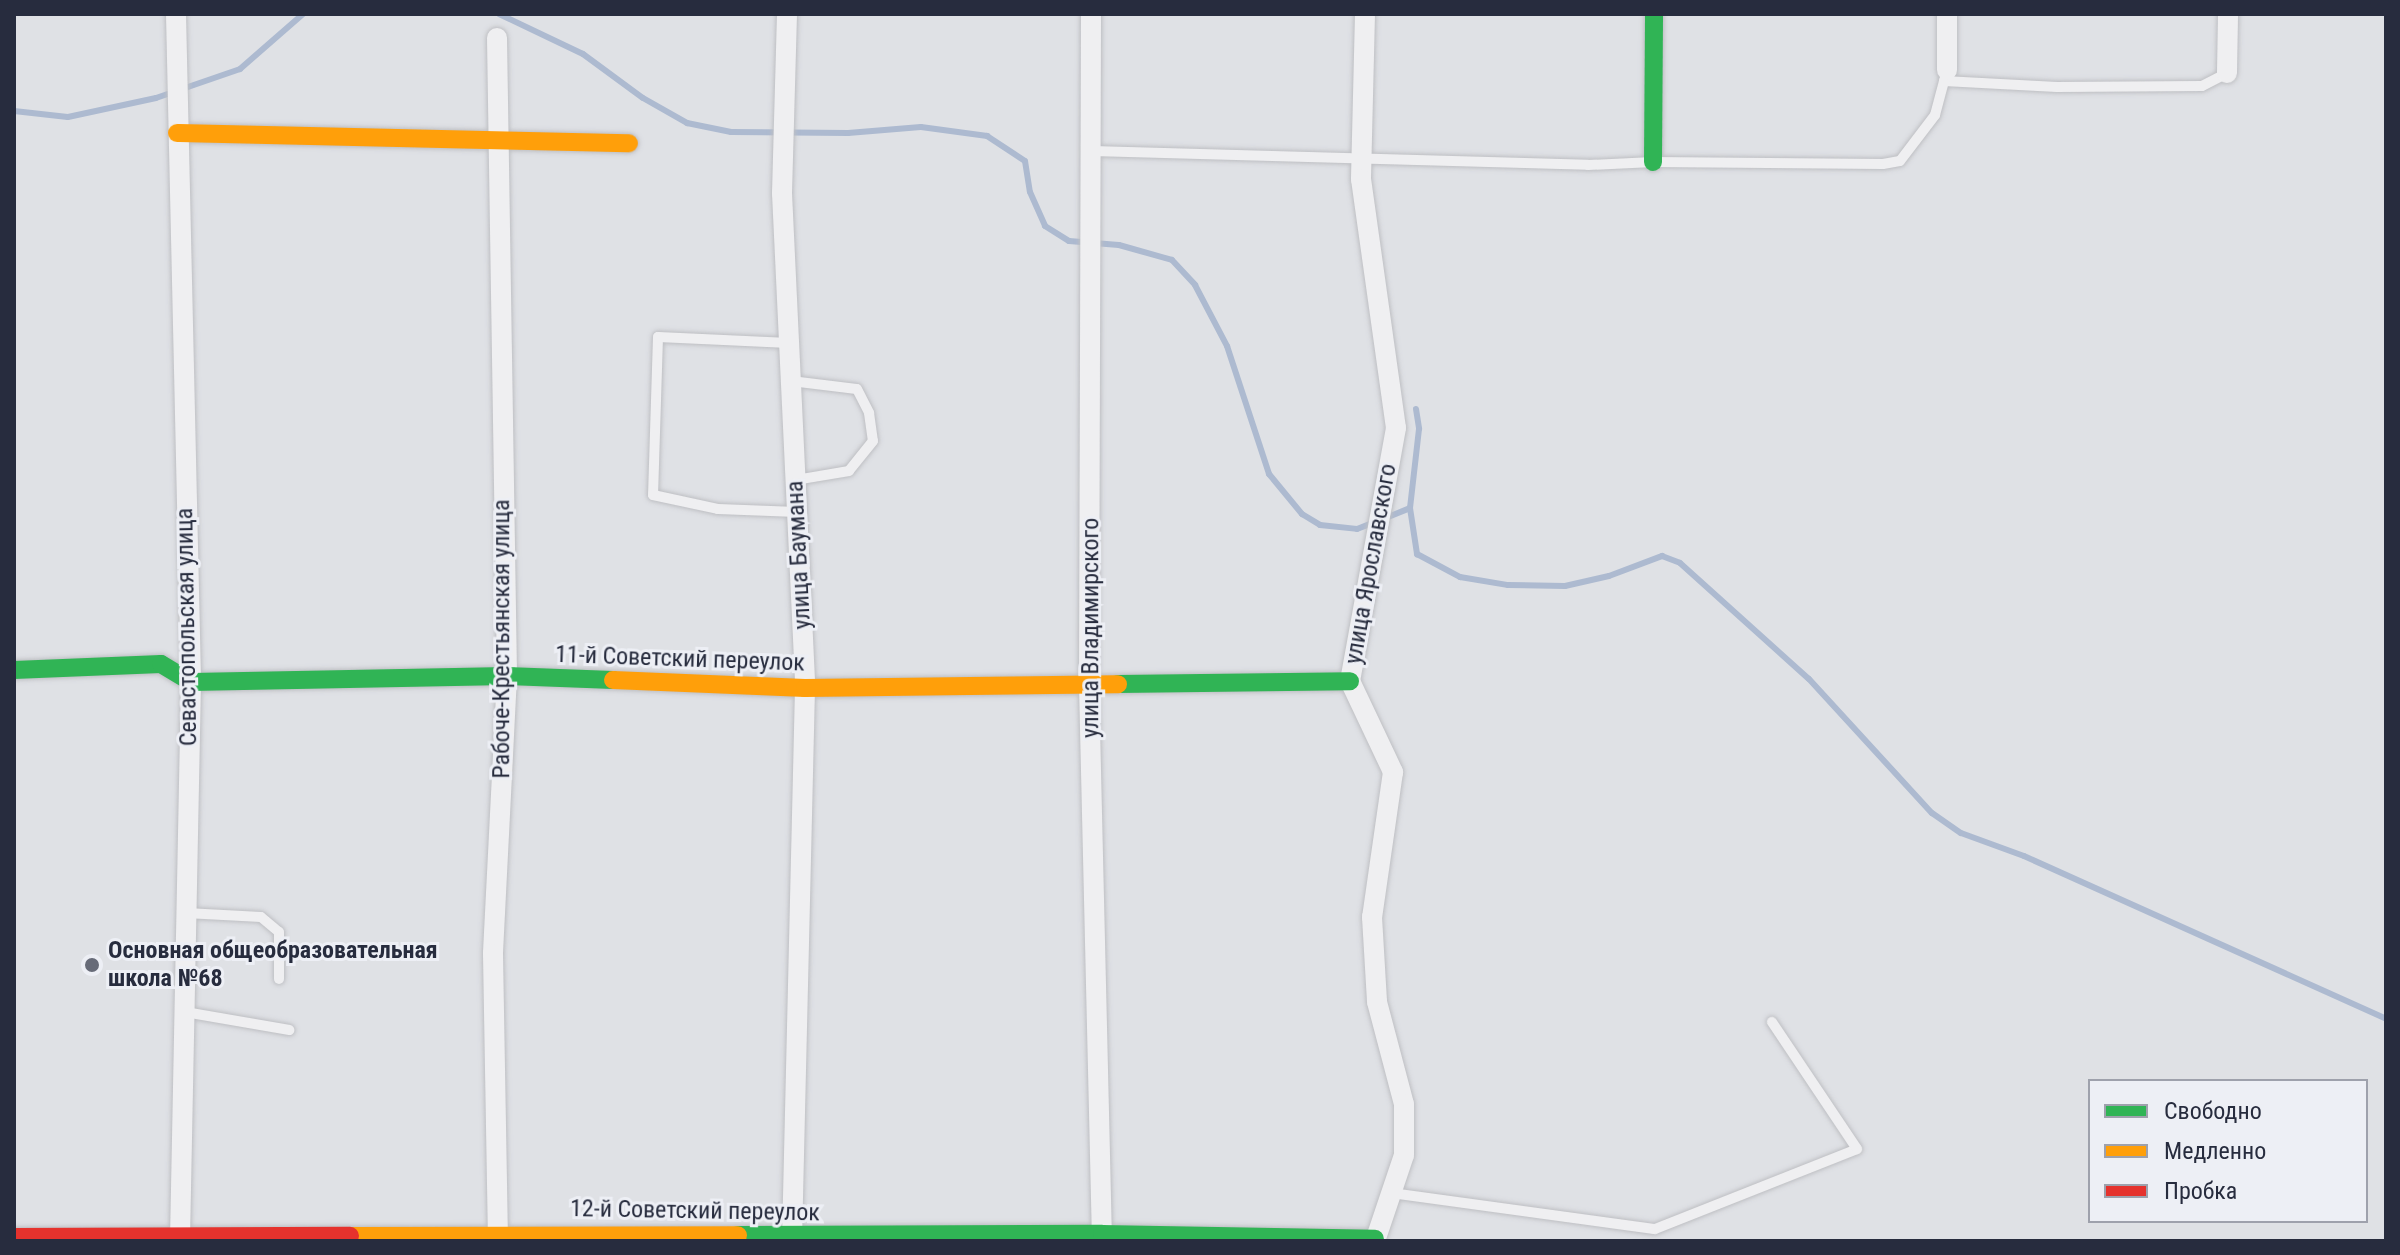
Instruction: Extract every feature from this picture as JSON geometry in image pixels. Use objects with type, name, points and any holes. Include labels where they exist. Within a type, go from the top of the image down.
[{"type":"street","name":"Севастопольская улица","points":[[176,14],[191,682],[180,1238]]},
{"type":"street","name":"улица Баумана","points":[[787,14],[782,193],[805,688],[792,1239]]},
{"type":"street","name":"улица Владимирского","points":[[1091,14],[1089,685],[1102,1238]]},
{"type":"street","name":"улица Ярославского","points":[[1365,14],[1362,160],[1396,428],[1350,681],[1393,772],[1372,917],[1377,1002],[1404,1104],[1404,1155],[1375,1240]]},
{"type":"street","points":[[1653,162],[1654,14]]},
{"type":"street","points":[[1946,76],[1947,14]]},
{"type":"street","points":[[2227,73],[2228,14]]},
{"type":"street","name":"Рабоче-Крестьянская улица","points":[[497,38],[507,676],[493,954],[498,1237]]},
{"type":"street","points":[[177,133],[629,143]]},
{"type":"street","name":"11-й Советский переулок","points":[[14,670],[161,664],[191,682],[507,676],[805,688],[1350,681]]},
{"type":"street","name":"12-й Советский переулок","points":[[14,1237],[1375,1240]]},
{"type":"lane","points":[[1092,151],[1588,165],[1900,161],[1935,115],[1946,76],[2057,87],[2202,86],[2227,73]]},
{"type":"lane","points":[[789,343],[658,337],[653,495],[718,509],[797,512]]},
{"type":"lane","points":[[791,381],[857,389],[869,413],[873,441],[849,471],[795,480]]},
{"type":"lane","points":[[186,913],[261,917],[279,932],[279,979]]},
{"type":"lane","points":[[185,1012],[289,1030]]},
{"type":"lane","points":[[1391,1193],[1655,1229],[1857,1149],[1772,1022]]},
{"type":"waterway","points":[[14,111],[68,117],[156,98],[240,69],[303,14]]},
{"type":"waterway","points":[[499,14],[583,54],[643,98],[687,123],[731,132],[848,133],[921,127],[987,136],[1025,161],[1030,192],[1045,226],[1069,241],[1119,245],[1172,260],[1195,285],[1227,346],[1269,474],[1302,514],[1320,525],[1357,529],[1373,523]]},
{"type":"waterway","points":[[1416,409],[1419,429],[1410,508],[1417,554],[1460,577],[1508,585],[1565,586],[1609,576],[1662,556],[1680,563],[1809,679],[1932,813],[1961,833],[2024,856],[2386,1019]]},
{"type":"waterway","points":[[1383,519],[1410,508]]},
{"type":"traffic: fast","points":[[1653,162],[1654,14]]},
{"type":"traffic: fast","points":[[14,670],[161,664],[191,682],[507,676],[613,680]]},
{"type":"traffic: fast","points":[[1118,684],[1350,681]]},
{"type":"traffic: fast","points":[[738,1235],[1102,1234],[1375,1239]]},
{"type":"traffic: slow","points":[[177,133],[629,143]]},
{"type":"traffic: slow","points":[[613,680],[805,688],[1118,684]]},
{"type":"traffic: slow","points":[[350,1236],[738,1235]]},
{"type":"traffic: jam","points":[[14,1237],[350,1236]]},
{"type":"place","name":"Основная общеобразовательная школа №68","points":[[92,965]]}]
